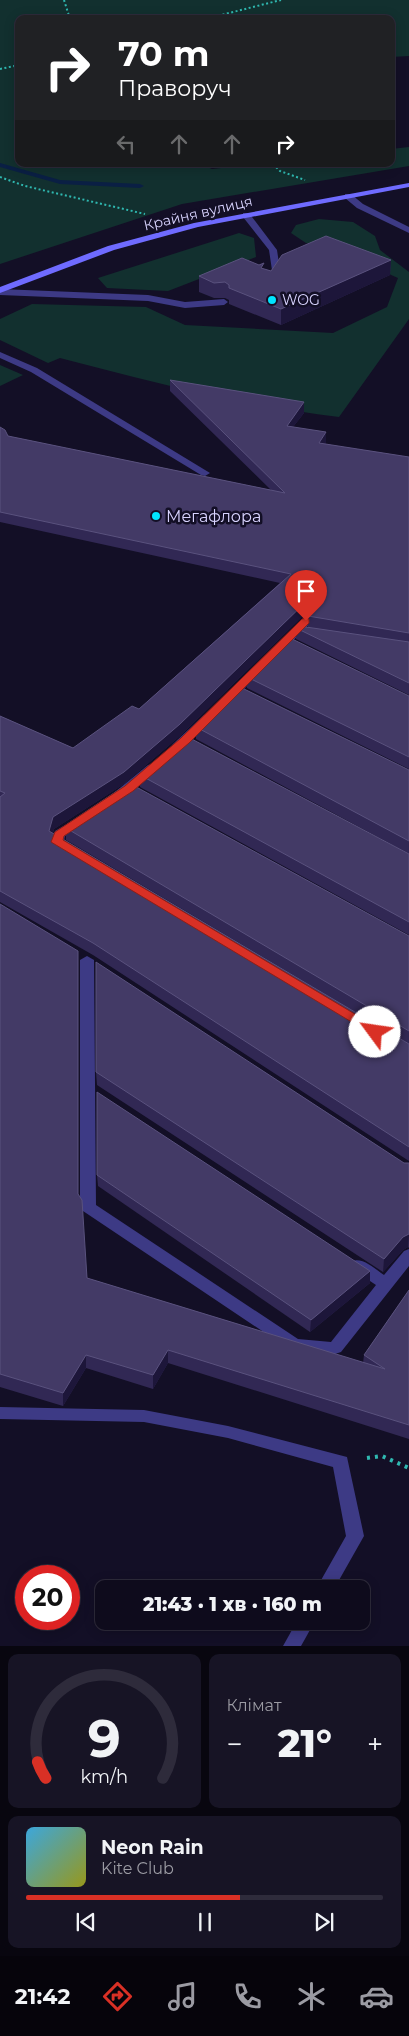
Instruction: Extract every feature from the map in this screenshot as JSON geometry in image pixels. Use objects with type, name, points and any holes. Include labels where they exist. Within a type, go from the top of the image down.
[{"type":"street","name":"Крайня вулиця","points":[[0,291],[111,248],[246,215],[409,185]]},
{"type":"street","points":[[348,196],[360,206],[409,230]]},
{"type":"street","points":[[246,215],[274,250],[276,270],[267,283]]},
{"type":"street","points":[[0,291],[148,298],[185,305],[224,302]]},
{"type":"street","points":[[0,355],[34,370],[205,473]]},
{"type":"street","points":[[106,804],[133,791],[189,743],[291,643],[296,631],[316,611]]},
{"type":"street","points":[[296,631],[315,634]]},
{"type":"street","points":[[73,852],[56,842],[59,834],[90,814]]},
{"type":"street","points":[[103,971],[83,958],[88,1207],[295,1345],[335,1348],[409,1255]]},
{"type":"street","points":[[87,1088],[104,1099]]},
{"type":"street","points":[[345,1257],[386,1284]]},
{"type":"street","points":[[0,1413],[144,1416],[228,1432],[341,1462],[356,1536],[330,1580]]},
{"type":"street","points":[[292,1646],[301,1630]]},
{"type":"path","points":[[64,0],[69,15]]},
{"type":"path","points":[[221,15],[281,0]]},
{"type":"path","points":[[0,69],[15,66]]},
{"type":"path","points":[[276,167],[280,171],[311,181]]},
{"type":"path","points":[[0,177],[25,186],[145,214]]},
{"type":"path","points":[[382,1456],[409,1468]]},
{"type":"green space","points":[[0,0],[409,0],[409,56],[395,57],[395,15],[15,15],[15,167],[207,167],[212,169],[231,167],[395,167],[395,149],[409,147],[409,166],[182,204],[0,264]]},
{"type":"green space","points":[[319,219],[353,222],[375,236],[380,250],[409,272],[409,319],[339,417],[233,400],[60,358],[48,363],[0,340],[0,319],[32,304],[146,307],[185,325],[333,333],[387,307],[398,278],[330,248],[306,243],[291,233],[296,225]]},
{"type":"green space","points":[[239,233],[254,238],[256,257],[168,291],[107,288],[98,278]]},
{"type":"green space","points":[[0,365],[23,375],[0,386]]},
{"type":"building","points":[[326,236],[391,260],[281,309],[229,288],[229,285],[225,282],[214,283],[199,276],[242,258],[259,265],[264,263],[261,268],[271,271],[282,255]]},
{"type":"building","points":[[170,380],[304,402],[287,426],[326,432],[319,443],[409,457],[409,633],[308,616],[324,600],[317,595],[312,596],[180,724],[124,772],[53,817],[49,831],[409,1044],[409,1147],[93,943],[0,891],[0,797],[5,793],[0,791],[0,716],[73,748],[132,706],[139,709],[291,574],[0,512],[0,427],[5,430],[8,436],[285,493]]},
{"type":"building","points":[[299,626],[409,642],[409,683],[296,628]]},
{"type":"building","points":[[288,637],[409,696],[409,757],[247,677]]},
{"type":"building","points":[[238,686],[409,770],[409,841],[196,727]]},
{"type":"building","points":[[186,736],[409,854],[409,922],[140,775]]},
{"type":"building","points":[[129,783],[409,936],[409,1031],[66,828],[66,825]]},
{"type":"building","points":[[0,904],[78,951],[78,1194],[82,1200],[87,1278],[385,1369],[364,1355],[409,1290],[409,1425],[168,1350],[153,1375],[86,1355],[63,1393],[0,1374]]},
{"type":"building","points":[[96,962],[404,1163],[409,1163],[409,1234],[403,1237],[384,1259],[96,1072]]},
{"type":"building","points":[[97,1092],[370,1271],[311,1320],[97,1175]]},
{"type":"waterway","points":[[0,165],[60,182],[140,186]]},
{"type":"place","name":"WOG","points":[[272,300]]},
{"type":"place","name":"Мегафлора","points":[[156,516]]},
{"type":"route","points":[[306,621],[185,740],[129,788],[59,834],[56,842],[375,1032]]}]
